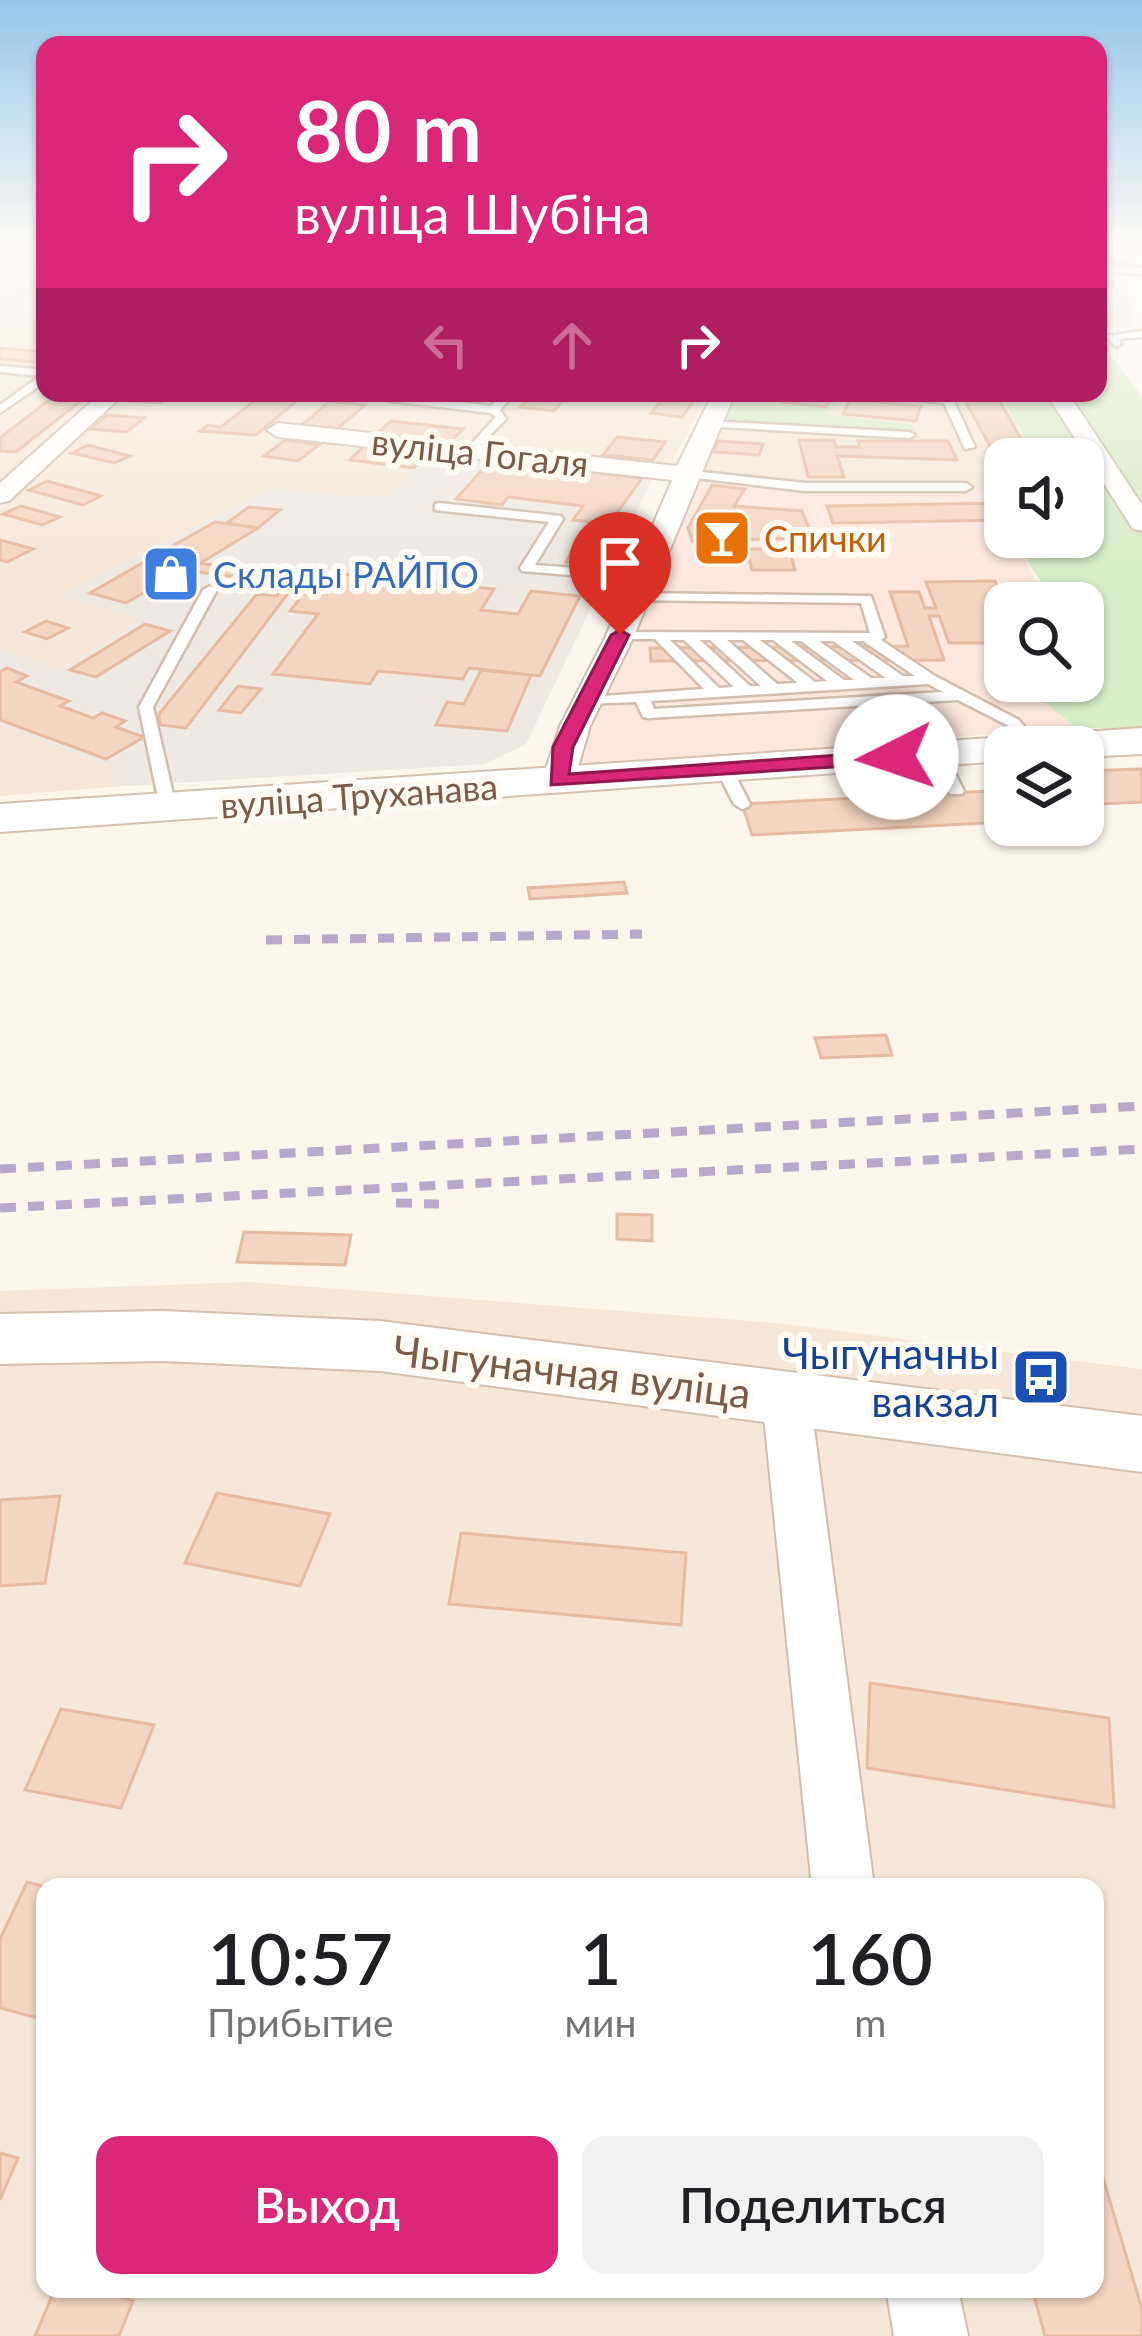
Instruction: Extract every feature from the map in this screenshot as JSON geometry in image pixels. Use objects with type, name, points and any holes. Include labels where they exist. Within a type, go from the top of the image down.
[{"type":"main road","points":[[1104,743],[1142,741]]},
{"type":"main road","name":"вуліца Труханава","points":[[0,818],[558,781],[733,786],[947,772],[984,757]]},
{"type":"main road","name":"Чыгуначная вуліца","points":[[0,1339],[163,1336],[380,1346],[1142,1444]]},
{"type":"street","points":[[0,496],[10,478],[103,402]]},
{"type":"street","points":[[558,781],[563,747],[620,635],[683,474],[719,402]]},
{"type":"street","points":[[1063,402],[1142,524]]},
{"type":"street","name":"вуліца Гогаля","points":[[278,430],[683,474]]},
{"type":"street","points":[[786,1397],[842,1878]]},
{"type":"street","points":[[924,2298],[931,2336]]},
{"type":"lane","points":[[0,369],[36,374]]},
{"type":"lane","points":[[0,410],[36,382]]},
{"type":"lane","points":[[414,402],[494,410],[502,417],[471,451]]},
{"type":"lane","points":[[494,410],[502,402]]},
{"type":"lane","points":[[950,402],[970,447]]},
{"type":"lane","points":[[707,424],[909,435]]},
{"type":"lane","points":[[683,474],[805,487],[966,487]]},
{"type":"lane","points":[[439,507],[557,519],[527,568],[639,587],[866,599],[878,638],[620,635]]},
{"type":"lane","points":[[168,807],[146,707],[210,590]]},
{"type":"lane","points":[[658,635],[716,693]]},
{"type":"lane","points":[[687,635],[747,691]]},
{"type":"lane","points":[[714,636],[773,689]]},
{"type":"lane","points":[[746,636],[812,687]]},
{"type":"lane","points":[[776,636],[841,685]]},
{"type":"lane","points":[[804,637],[868,683]]},
{"type":"lane","points":[[837,637],[900,681]]},
{"type":"lane","points":[[866,638],[1015,726]]},
{"type":"lane","points":[[588,700],[930,680]]},
{"type":"lane","points":[[641,698],[647,714],[960,695]]},
{"type":"shaded area","points":[[0,352],[36,352],[36,402],[93,402],[0,490]]},
{"type":"shaded area","points":[[113,402],[704,402],[668,469],[434,452],[387,498],[269,489],[60,595],[142,620],[59,670],[0,648],[0,509]]},
{"type":"shaded area","points":[[727,402],[1004,402],[1026,438],[984,438],[984,492],[801,493],[688,480]]},
{"type":"shaded area","points":[[434,452],[654,476],[626,535],[580,532],[565,562],[571,563],[564,579],[603,583],[526,744],[485,764],[111,787],[109,767],[0,725],[0,648],[60,670],[141,620],[58,596],[269,489],[387,498]]},
{"type":"shaded area","points":[[688,480],[801,493],[984,492],[984,558],[1026,558],[1040,582],[984,582],[984,702],[1045,702],[1074,726],[984,726],[984,735],[592,767],[577,753]]},
{"type":"shaded area","points":[[0,725],[109,767],[111,787],[0,796]]},
{"type":"shaded area","points":[[248,1282],[776,1323],[1142,1369],[1142,2336],[0,2336],[0,1291]]},
{"type":"green space","points":[[1108,352],[1142,397],[1142,731],[1074,726],[1045,702],[1104,702],[1104,582],[1042,582],[1027,560],[1104,558],[1104,438],[1026,438],[1004,402],[1107,402]]},
{"type":"green space","points":[[727,402],[842,402],[824,414],[914,425],[913,432],[717,421]]},
{"type":"building","points":[[0,352],[36,352],[36,362],[0,359]]},
{"type":"building","points":[[46,402],[80,402],[16,452],[0,451],[0,438]]},
{"type":"building","points":[[253,402],[295,402],[256,435],[200,431],[208,425],[221,427]]},
{"type":"building","points":[[329,402],[365,405],[337,429],[302,425]]},
{"type":"building","points":[[525,402],[562,402],[554,411],[520,407]]},
{"type":"building","points":[[660,402],[693,402],[682,417],[651,413]]},
{"type":"building","points":[[781,402],[828,402],[826,407]]},
{"type":"building","points":[[849,402],[921,406],[916,421],[843,414]]},
{"type":"building","points":[[966,402],[1000,402],[1020,438],[986,438]]},
{"type":"building","points":[[107,415],[144,418],[127,432],[90,429]]},
{"type":"building","points":[[391,421],[463,429],[448,444],[375,435]]},
{"type":"building","points":[[617,437],[665,442],[653,460],[603,455]]},
{"type":"building","points":[[285,440],[319,445],[298,461],[264,456]]},
{"type":"building","points":[[799,440],[834,440],[836,447],[860,447],[858,441],[948,441],[957,460],[837,456],[844,477],[808,477]]},
{"type":"building","points":[[718,441],[763,444],[759,455],[714,452]]},
{"type":"building","points":[[88,445],[130,456],[114,463],[72,453]]},
{"type":"building","points":[[364,446],[427,453],[414,468],[350,460]]},
{"type":"building","points":[[490,461],[642,478],[609,524],[573,520],[583,506],[508,497],[502,505],[456,499]]},
{"type":"building","points":[[47,481],[101,496],[83,505],[29,490]]},
{"type":"building","points":[[712,485],[745,489],[734,506],[802,511],[813,538],[692,541],[688,528]]},
{"type":"building","points":[[984,503],[984,520],[833,523],[827,506]]},
{"type":"building","points":[[21,506],[60,517],[42,525],[3,514]]},
{"type":"building","points":[[249,507],[280,510],[258,528],[227,523]]},
{"type":"building","points":[[215,522],[258,528],[199,564],[151,558]]},
{"type":"building","points":[[581,532],[620,535],[606,566],[570,568],[573,563],[566,562]]},
{"type":"building","points":[[0,540],[33,549],[7,562],[0,560]]},
{"type":"building","points":[[746,549],[789,549],[795,570],[752,570]]},
{"type":"building","points":[[151,558],[302,575],[186,728],[160,725],[159,714],[257,594],[277,596],[286,584],[183,570],[126,603],[90,593]]},
{"type":"building","points":[[343,574],[494,589],[481,610],[518,614],[531,591],[580,596],[540,676],[469,668],[463,679],[378,671],[370,684],[273,674],[318,614],[290,611],[306,591],[328,593]]},
{"type":"building","points":[[995,581],[984,582],[984,643],[949,643],[939,616],[929,616],[944,660],[651,661],[650,648],[908,646],[890,592],[919,592],[925,608],[936,608],[926,582]]},
{"type":"building","points":[[46,621],[68,628],[47,639],[25,632]]},
{"type":"building","points":[[145,624],[170,631],[96,677],[70,670]]},
{"type":"building","points":[[7,668],[27,676],[16,682],[69,701],[60,706],[93,718],[102,713],[125,721],[116,727],[144,737],[106,759],[0,720],[0,672]]},
{"type":"building","points":[[481,670],[531,675],[507,731],[436,725],[447,702],[464,704]]},
{"type":"building","points":[[238,686],[261,689],[241,713],[219,710]]},
{"type":"building","points":[[1142,769],[1142,802],[1104,804],[1104,770]]},
{"type":"building","points":[[984,791],[984,823],[752,835],[742,804]]},
{"type":"building","points":[[624,882],[627,893],[530,899],[528,888]]},
{"type":"building","points":[[886,1035],[892,1055],[821,1058],[815,1038]]},
{"type":"building","points":[[617,1214],[652,1215],[652,1241],[617,1239]]},
{"type":"building","points":[[244,1232],[351,1235],[345,1265],[237,1262]]},
{"type":"building","points":[[217,1493],[330,1514],[300,1586],[185,1563]]},
{"type":"building","points":[[60,1496],[45,1583],[0,1586],[0,1500]]},
{"type":"building","points":[[461,1533],[686,1553],[681,1625],[449,1604]]},
{"type":"building","points":[[870,1683],[1109,1718],[1114,1807],[867,1768]]},
{"type":"building","points":[[61,1709],[154,1725],[121,1808],[25,1790]]},
{"type":"building","points":[[27,1882],[36,1884],[36,2018],[0,2008],[0,1939]]},
{"type":"building","points":[[0,2153],[18,2158],[0,2200]]},
{"type":"building","points":[[1104,2181],[1142,2309],[1142,2336],[1045,2336],[1034,2298],[1104,2298]]},
{"type":"building","points":[[51,2298],[133,2301],[119,2336],[35,2336]]},
{"type":"railway","points":[[266,940],[642,934]]},
{"type":"railway","points":[[0,1169],[1142,1106]]},
{"type":"railway","points":[[0,1208],[1142,1149]]},
{"type":"railway","points":[[396,1203],[439,1204]]},
{"type":"place","name":"Спички","points":[[722,538]]},
{"type":"place","name":"Склады РАЙПО","points":[[171,574]]},
{"type":"place","name":"Чыгуначны вакзал","points":[[1041,1377]]},
{"type":"route","points":[[620,635],[563,747],[558,781],[896,757]]}]
